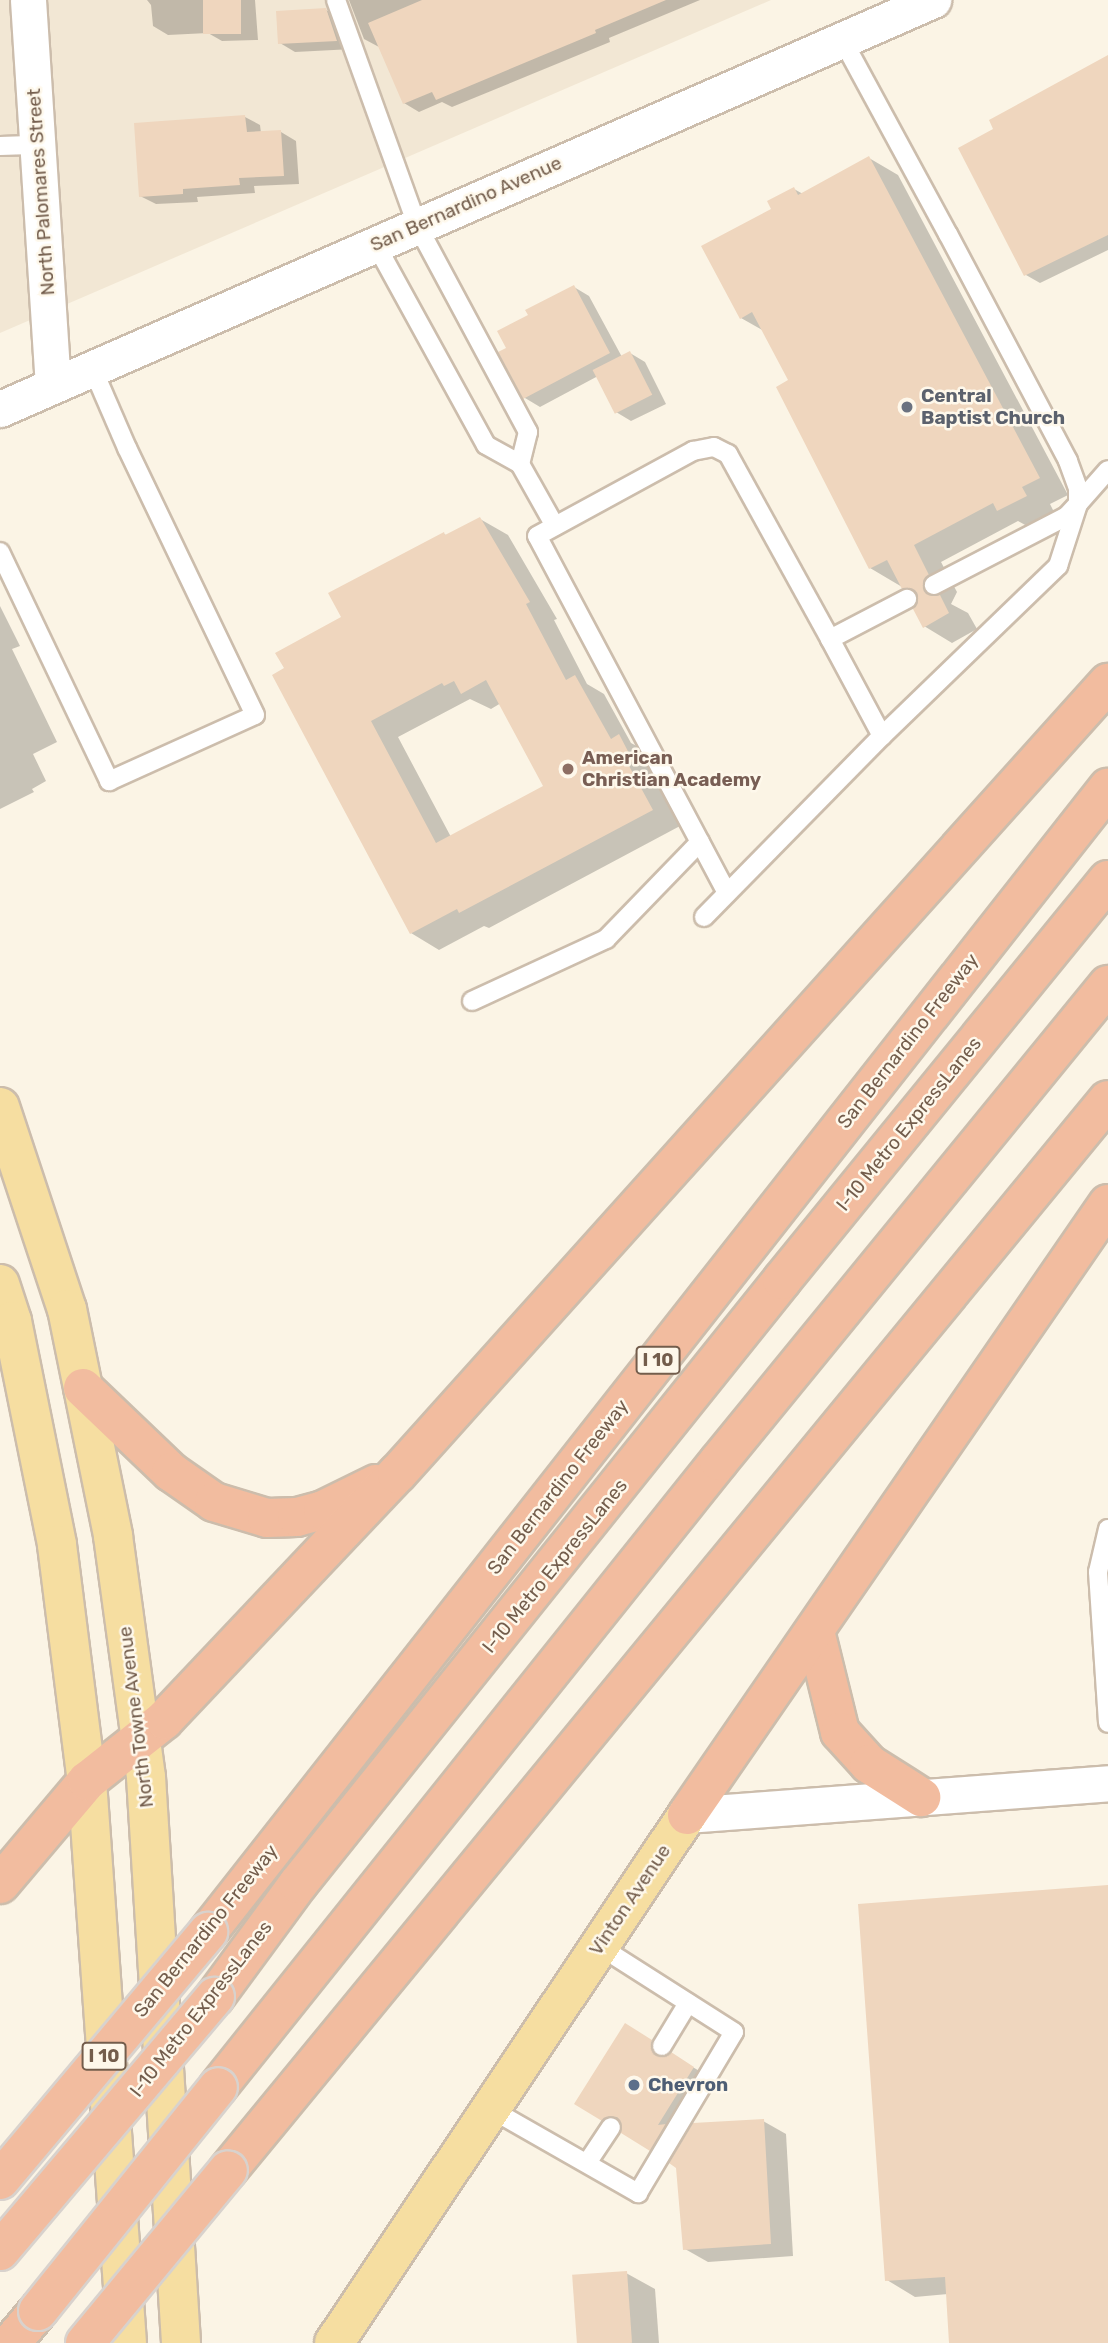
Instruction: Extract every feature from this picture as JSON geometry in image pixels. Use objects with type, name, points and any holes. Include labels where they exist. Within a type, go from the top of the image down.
[{"type":"highway","points":[[0,1884],[88,1781],[164,1720],[397,1474],[1108,683]]},
{"type":"highway","name":"San Bernardino Freeway","points":[[0,2180],[208,1932],[1108,788]]},
{"type":"highway","name":"I-10 Metro ExpressLanes","points":[[0,2251],[215,1997],[298,1884],[782,1280],[1108,880]]},
{"type":"highway","points":[[11,2343],[719,1461],[1108,985]]},
{"type":"highway","points":[[85,2343],[1108,1100]]},
{"type":"highway","points":[[687,1815],[1108,1204]]},
{"type":"highway","points":[[83,1388],[171,1472],[214,1502],[267,1518],[297,1517],[323,1510],[397,1474]]},
{"type":"highway","points":[[815,1630],[840,1732],[869,1764],[920,1797]]},
{"type":"main road","name":"North Towne Avenue","points":[[0,1107],[67,1309],[113,1536],[146,1777],[181,2343]]},
{"type":"main road","points":[[0,1284],[12,1321],[57,1545],[88,1781],[127,2343]]},
{"type":"main road","name":"Vinton Avenue","points":[[332,2341],[687,1815]]},
{"type":"street","name":"North Palomares Street","points":[[29,0],[53,384]]},
{"type":"street","name":"San Bernardino Avenue","points":[[0,409],[933,0]]},
{"type":"street","points":[[687,1815],[1108,1783]]},
{"type":"lane","points":[[336,0],[417,225],[528,432],[520,464]]},
{"type":"lane","points":[[704,917],[882,736],[1058,566],[1078,504],[1078,488],[1068,461],[842,39]]},
{"type":"lane","points":[[0,146],[38,145]]},
{"type":"lane","points":[[375,243],[486,445],[520,464],[555,526]]},
{"type":"lane","points":[[0,552],[110,781],[255,715],[127,448],[92,367]]},
{"type":"lane","points":[[727,893],[537,536],[693,451],[714,447],[728,454],[882,736]]},
{"type":"lane","points":[[934,585],[1067,516],[1108,470]]},
{"type":"lane","points":[[830,639],[907,599]]},
{"type":"lane","points":[[472,1001],[606,939],[700,842]]},
{"type":"lane","points":[[1108,1529],[1098,1573],[1108,1723]]},
{"type":"lane","points":[[489,2108],[638,2193],[734,2032],[599,1946]]},
{"type":"lane","points":[[662,2046],[688,2003]]},
{"type":"lane","points":[[587,2163],[611,2127]]},
{"type":"shaded area","points":[[0,0],[771,0],[0,333]]},
{"type":"building","points":[[203,0],[241,0],[241,34],[203,34]]},
{"type":"building","points":[[422,0],[666,0],[595,30],[596,33],[436,100],[432,92],[403,104],[368,23]]},
{"type":"building","points":[[326,8],[337,41],[278,44],[276,11]]},
{"type":"building","points":[[1108,55],[1108,235],[1024,276],[958,148],[993,129],[989,120]]},
{"type":"building","points":[[245,115],[247,132],[281,130],[284,176],[239,178],[240,185],[183,189],[183,194],[139,197],[134,123]]},
{"type":"building","points":[[869,156],[1040,478],[1022,487],[1027,496],[997,511],[993,503],[914,545],[929,575],[923,584],[924,591],[933,596],[940,595],[949,613],[923,628],[913,609],[918,600],[917,593],[908,588],[902,589],[887,560],[869,569],[776,387],[788,380],[752,312],[740,319],[701,246],[771,209],[767,201],[794,187],[798,195]]},
{"type":"building","points":[[574,285],[610,353],[523,399],[498,352],[506,348],[497,331],[528,315],[525,310]]},
{"type":"building","points":[[630,351],[652,395],[615,414],[593,370]]},
{"type":"building","points":[[480,517],[530,602],[526,604],[566,680],[575,675],[611,739],[619,734],[633,761],[628,764],[653,810],[459,913],[457,909],[410,934],[272,675],[284,668],[275,653],[341,617],[328,593],[444,532],[445,535]],"holes":[[[486,680],[543,786],[436,843],[371,721],[442,683],[444,686],[454,681],[461,694]]]},
{"type":"building","points":[[1108,1885],[1108,2343],[949,2343],[945,2277],[885,2281],[858,1904]]},
{"type":"building","name":"Chevron","points":[[625,2023],[652,2040],[651,2046],[656,2055],[662,2057],[671,2052],[694,2067],[658,2125],[666,2124],[650,2151],[621,2133],[621,2123],[617,2117],[607,2117],[602,2121],[574,2104]]},
{"type":"building","points":[[764,2119],[771,2244],[683,2250],[676,2168],[669,2163],[693,2123]]},
{"type":"building","points":[[627,2271],[632,2343],[577,2343],[572,2275]]},
{"type":"place","name":"Central Baptist Church","points":[[907,407]]},
{"type":"place","name":"American Christian Academy","points":[[568,769]]},
{"type":"place","name":"Chevron","points":[[634,2085]]}]
